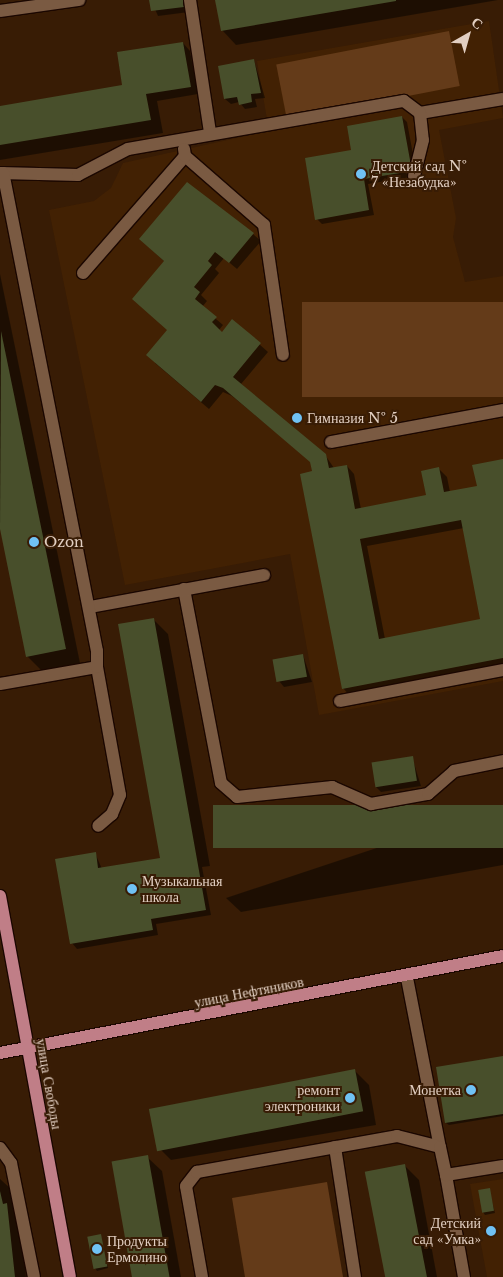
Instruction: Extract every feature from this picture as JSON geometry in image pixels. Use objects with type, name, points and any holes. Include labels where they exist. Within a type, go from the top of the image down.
[{"type":"main road","name":"улица Свободы","points":[[0,896],[70,1277]]},
{"type":"main road","name":"улица Нефтяников","points":[[0,1053],[407,978],[503,956]]},
{"type":"lane","points":[[0,11],[79,0]]},
{"type":"lane","points":[[190,0],[210,132]]},
{"type":"lane","points":[[98,826],[112,814],[120,795],[97,667],[90,606],[2,173],[78,175],[128,149],[210,132],[404,101],[420,113],[503,99]]},
{"type":"lane","points":[[414,176],[423,140],[420,113]]},
{"type":"lane","points":[[182,139],[185,156],[264,225],[283,355]]},
{"type":"lane","points":[[83,273],[185,156]]},
{"type":"lane","points":[[331,442],[503,410]]},
{"type":"lane","points":[[90,606],[264,575]]},
{"type":"lane","points":[[184,589],[221,783],[237,797],[332,787],[372,804],[428,794],[454,771],[503,761]]},
{"type":"lane","points":[[0,684],[97,667]]},
{"type":"lane","points":[[340,701],[503,670]]},
{"type":"lane","points":[[407,978],[446,1174],[464,1277]]},
{"type":"lane","points":[[202,1277],[186,1186],[197,1172],[397,1136],[440,1147]]},
{"type":"lane","points":[[335,1147],[355,1277]]},
{"type":"lane","points":[[0,1148],[12,1163],[34,1277]]},
{"type":"lane","points":[[446,1174],[503,1166]]},
{"type":"shaded area","name":"Гимназия № 5","points":[[489,21],[503,118],[439,130],[456,218],[453,237],[465,282],[503,276],[503,681],[319,715],[290,554],[125,585],[49,210],[94,201],[111,188],[123,163],[269,131],[257,61]]},
{"type":"shaded area","points":[[449,31],[460,86],[287,120],[276,65]]},
{"type":"shaded area","points":[[302,302],[503,302],[503,397],[302,397]]},
{"type":"shaded area","name":"Детский сад «Умка»","points":[[503,1179],[503,1277],[487,1277],[470,1184]]},
{"type":"shaded area","points":[[327,1182],[343,1277],[245,1277],[232,1198]]},
{"type":"building","points":[[149,0],[183,0],[184,7],[151,11]]},
{"type":"building","points":[[215,0],[396,0],[396,1],[221,31]]},
{"type":"building","points":[[183,42],[191,87],[146,94],[151,120],[0,145],[0,106],[122,85],[117,52]]},
{"type":"building","points":[[254,59],[261,93],[251,94],[252,102],[239,105],[237,97],[224,99],[218,66]]},
{"type":"building","points":[[402,116],[412,171],[364,179],[369,210],[315,220],[305,158],[351,150],[347,126]]},
{"type":"building","points":[[187,182],[254,233],[229,263],[215,252],[208,261],[212,265],[194,287],[200,292],[195,299],[217,317],[212,322],[222,332],[232,319],[261,343],[233,377],[326,454],[329,468],[347,465],[355,509],[426,495],[421,471],[439,467],[444,492],[477,486],[472,465],[503,459],[503,658],[342,689],[300,474],[312,471],[310,462],[223,388],[215,385],[201,402],[146,355],[167,330],[132,299],[164,261],[139,239]],"holes":[[[461,520],[480,619],[379,639],[360,539]]]},
{"type":"building","points":[[1,331],[66,649],[26,657],[0,529]]},
{"type":"building","points":[[154,618],[206,910],[151,919],[153,930],[70,944],[55,859],[96,852],[98,868],[160,858],[118,624]]},
{"type":"building","points":[[303,654],[307,677],[276,682],[272,659]]},
{"type":"building","points":[[413,756],[417,781],[375,787],[372,763]]},
{"type":"building","points":[[213,805],[503,805],[503,848],[213,848]]},
{"type":"building","name":"Монетка","points":[[503,1056],[503,1114],[445,1123],[436,1067]]},
{"type":"building","points":[[355,1069],[363,1111],[157,1151],[149,1109]]},
{"type":"building","points":[[148,1155],[170,1277],[132,1277],[112,1161]]},
{"type":"building","points":[[405,1164],[427,1277],[385,1277],[365,1172]]},
{"type":"building","points":[[490,1188],[494,1211],[482,1213],[478,1190]]},
{"type":"building","points":[[0,1191],[3,1204],[7,1203],[15,1277],[0,1277]]},
{"type":"building","points":[[101,1234],[107,1266],[94,1269],[87,1237]]},
{"type":"place","name":"Детский сад № 7 «Незабудка»","points":[[361,174]]},
{"type":"place","name":"Гимназия № 5","points":[[297,418]]},
{"type":"place","name":"Ozon","points":[[34,542]]},
{"type":"place","name":"Музыкальная школа","points":[[132,889]]},
{"type":"place","name":"Монетка","points":[[471,1090]]},
{"type":"place","name":"ремонт электроники","points":[[350,1098]]},
{"type":"place","name":"Детский сад «Умка»","points":[[491,1231]]},
{"type":"place","name":"Продукты Ермолино","points":[[97,1249]]}]
